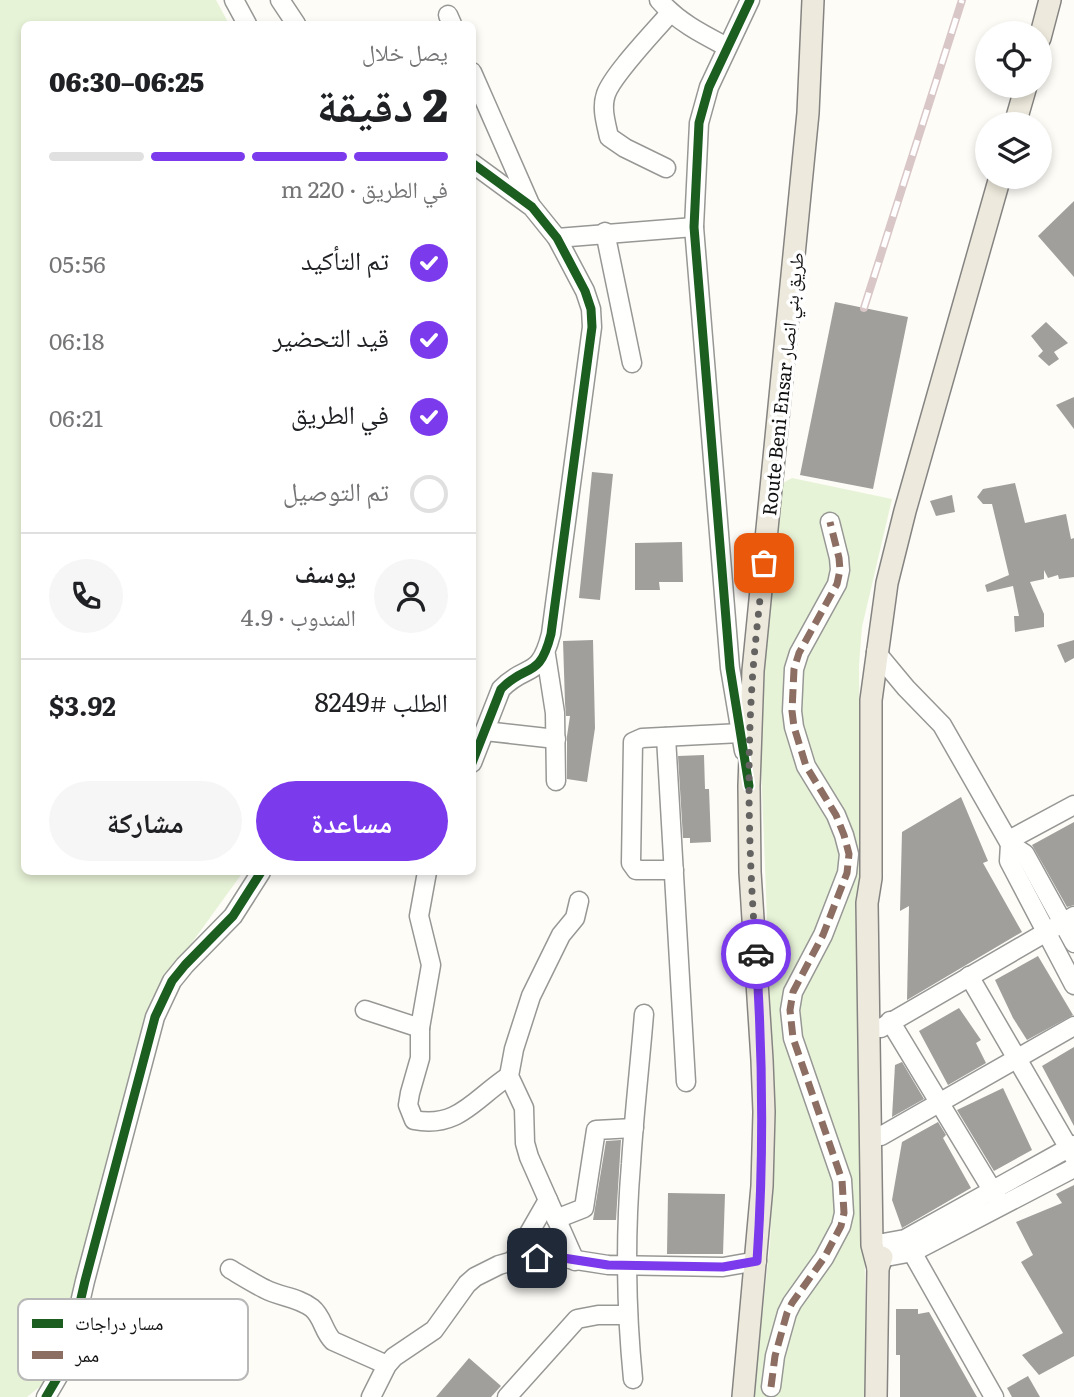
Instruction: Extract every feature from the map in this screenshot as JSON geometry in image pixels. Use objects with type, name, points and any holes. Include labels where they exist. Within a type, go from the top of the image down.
[{"type":"main road","name":"Route Beni Ensar طريق بني انصار","points":[[743,1397],[757,1261],[764,1112],[750,872],[749,786],[753,671],[808,113],[813,0]]},
{"type":"main road","points":[[1044,21],[1050,0]]},
{"type":"main road","points":[[878,1255],[867,903],[872,878],[871,700],[876,652],[887,583],[905,511],[997,189]]},
{"type":"main road","points":[[872,878],[876,890],[886,1024],[876,1397]]},
{"type":"street","points":[[234,0],[245,21]]},
{"type":"street","points":[[280,0],[294,21]]},
{"type":"street","points":[[749,786],[730,668],[694,227],[699,123],[709,87],[750,0]]},
{"type":"street","points":[[666,168],[609,137],[603,116],[606,94],[665,6],[691,28],[727,47]]},
{"type":"street","points":[[476,81],[532,207]]},
{"type":"street","points":[[476,166],[532,207],[557,237],[590,309],[592,327],[546,655],[555,713],[556,781]]},
{"type":"street","points":[[557,237],[694,227]]},
{"type":"street","points":[[605,232],[632,363]]},
{"type":"street","points":[[771,1387],[775,1356],[787,1313],[828,1251],[841,1226],[844,1213],[842,1180],[793,1038],[790,1010],[793,992],[822,935],[848,873],[849,854],[844,835],[836,815],[806,766],[792,711],[794,670],[799,653],[837,584],[840,570],[830,522]]},
{"type":"street","points":[[876,652],[942,725],[1010,842],[1025,854],[1069,919],[1074,943]]},
{"type":"street","points":[[476,752],[501,689],[510,680],[532,670],[546,655]]},
{"type":"street","points":[[485,731],[556,739]]},
{"type":"street","points":[[674,870],[635,870],[631,863],[633,742],[642,738],[741,733]]},
{"type":"street","points":[[666,737],[686,1082]]},
{"type":"street","points":[[1010,842],[1074,806]]},
{"type":"street","points":[[1010,842],[1009,861],[1074,985]]},
{"type":"street","points":[[81,1299],[155,1017],[172,981],[185,964],[233,916],[259,875]]},
{"type":"street","points":[[426,875],[419,916],[431,965],[419,1028],[419,1058],[408,1105],[414,1120],[441,1122],[452,1118],[509,1076]]},
{"type":"street","points":[[575,1261],[529,1157],[525,1143],[524,1108],[509,1076],[527,1005],[561,935],[575,918],[579,901]]},
{"type":"street","points":[[1002,1207],[940,1102],[886,1024],[1069,919]]},
{"type":"street","points":[[909,1246],[992,1190],[1072,1150],[969,976]]},
{"type":"street","points":[[365,1010],[419,1028]]},
{"type":"street","points":[[633,1379],[628,1315],[630,1166],[644,1014]]},
{"type":"street","points":[[881,1136],[1074,1026]]},
{"type":"street","points":[[556,1219],[584,1208],[596,1130],[634,1128]]},
{"type":"street","points":[[878,1255],[909,1246],[1002,1207],[1074,1168]]},
{"type":"street","points":[[513,1261],[548,1200]]},
{"type":"street","points":[[909,1246],[994,1397]]},
{"type":"street","points":[[371,1397],[387,1365],[406,1347],[434,1330],[459,1294],[475,1277],[513,1261],[557,1257],[628,1265],[723,1267],[757,1261]]},
{"type":"street","points":[[230,1269],[267,1290],[307,1305],[320,1318],[333,1341],[387,1365]]},
{"type":"street","points":[[507,1397],[577,1319],[598,1315],[628,1315]]},
{"type":"street","points":[[46,1397],[57,1380]]},
{"type":"green space","points":[[0,0],[216,0],[227,21],[21,21],[21,875],[241,875],[152,998],[90,1260],[76,1299],[18,1299],[18,1380],[47,1381],[27,1397],[0,1397]]},
{"type":"green space","points":[[792,478],[892,499],[862,627],[859,665],[866,1397],[753,1397],[770,1243],[775,1127],[760,738],[761,685],[781,484]]},
{"type":"building","points":[[1074,201],[1074,277],[1038,236]]},
{"type":"building","points":[[835,302],[908,317],[873,489],[800,475]]},
{"type":"building","points":[[1046,322],[1068,343],[1054,352],[1059,359],[1049,366],[1038,356],[1043,351],[1031,336]]},
{"type":"building","points":[[1074,397],[1074,429],[1056,405]]},
{"type":"building","points":[[592,472],[613,474],[600,600],[579,598]]},
{"type":"building","points":[[1015,483],[1025,523],[1066,514],[1071,539],[1074,538],[1074,577],[1059,579],[1058,575],[1048,578],[1044,570],[1044,579],[1030,582],[1044,614],[1044,627],[1015,632],[1014,616],[1019,616],[1013,586],[987,592],[985,585],[1009,575],[992,504],[983,504],[977,497],[983,489]]},
{"type":"building","points":[[952,495],[955,512],[936,516],[930,501]]},
{"type":"building","points":[[682,542],[683,582],[659,582],[660,590],[635,590],[635,543]]},
{"type":"building","points":[[593,640],[595,728],[587,782],[567,779],[570,716],[566,716],[563,641]]},
{"type":"building","points":[[1074,640],[1074,658],[1065,663],[1057,645]]},
{"type":"building","points":[[704,755],[705,789],[709,789],[711,842],[690,843],[690,838],[683,838],[678,756]]},
{"type":"building","points":[[961,797],[988,861],[983,863],[1022,932],[907,1000],[909,906],[900,911],[902,832]]},
{"type":"building","points":[[1074,822],[1074,905],[1067,907],[1032,845]]},
{"type":"building","points":[[1038,956],[1073,1015],[1027,1040],[995,980]]},
{"type":"building","points":[[959,1008],[981,1040],[976,1043],[986,1063],[948,1085],[919,1031]]},
{"type":"building","points":[[1074,1047],[1074,1126],[1042,1066]]},
{"type":"building","points":[[902,1062],[924,1099],[892,1117],[895,1065]]},
{"type":"building","points":[[1003,1088],[1032,1150],[994,1171],[957,1110]]},
{"type":"building","points":[[938,1122],[946,1135],[943,1138],[971,1188],[902,1228],[892,1200],[902,1142]]},
{"type":"building","points":[[621,1140],[616,1220],[593,1220],[606,1141]]},
{"type":"building","points":[[1074,1185],[1074,1356],[1039,1375],[1022,1355],[1063,1333],[1021,1262],[1033,1255],[1016,1222],[1062,1203],[1056,1194]]},
{"type":"building","points":[[668,1193],[725,1194],[723,1254],[667,1254]]},
{"type":"building","points":[[896,1309],[918,1309],[918,1314],[929,1312],[977,1397],[900,1397]]},
{"type":"building","points":[[469,1358],[501,1386],[491,1397],[436,1397]]},
{"type":"building","points":[[1028,1376],[1040,1397],[1012,1397],[1007,1388]]},
{"type":"railway","points":[[864,308],[962,0]]},
{"type":"marked path","points":[[771,1387],[775,1356],[787,1313],[824,1258],[841,1226],[844,1213],[842,1180],[793,1038],[790,1010],[793,992],[823,935],[847,873],[849,854],[836,815],[806,766],[792,711],[794,669],[799,653],[837,584],[840,570],[830,522]]},
{"type":"cycle path","points":[[749,786],[730,668],[694,227],[699,123],[709,87],[750,0]]},
{"type":"cycle path","points":[[476,166],[532,207],[557,238],[585,291],[591,309],[592,327],[551,634],[537,665],[501,689],[476,753]]},
{"type":"cycle path","points":[[81,1299],[155,1017],[172,981],[233,916],[259,875]]},
{"type":"cycle path","points":[[46,1397],[56,1380]]},
{"type":"way so far","points":[[756,954],[750,872],[749,786],[753,671],[764,563]]},
{"type":"route","points":[[537,1258],[557,1257],[608,1265],[723,1267],[757,1261],[764,1112],[756,954]]}]
